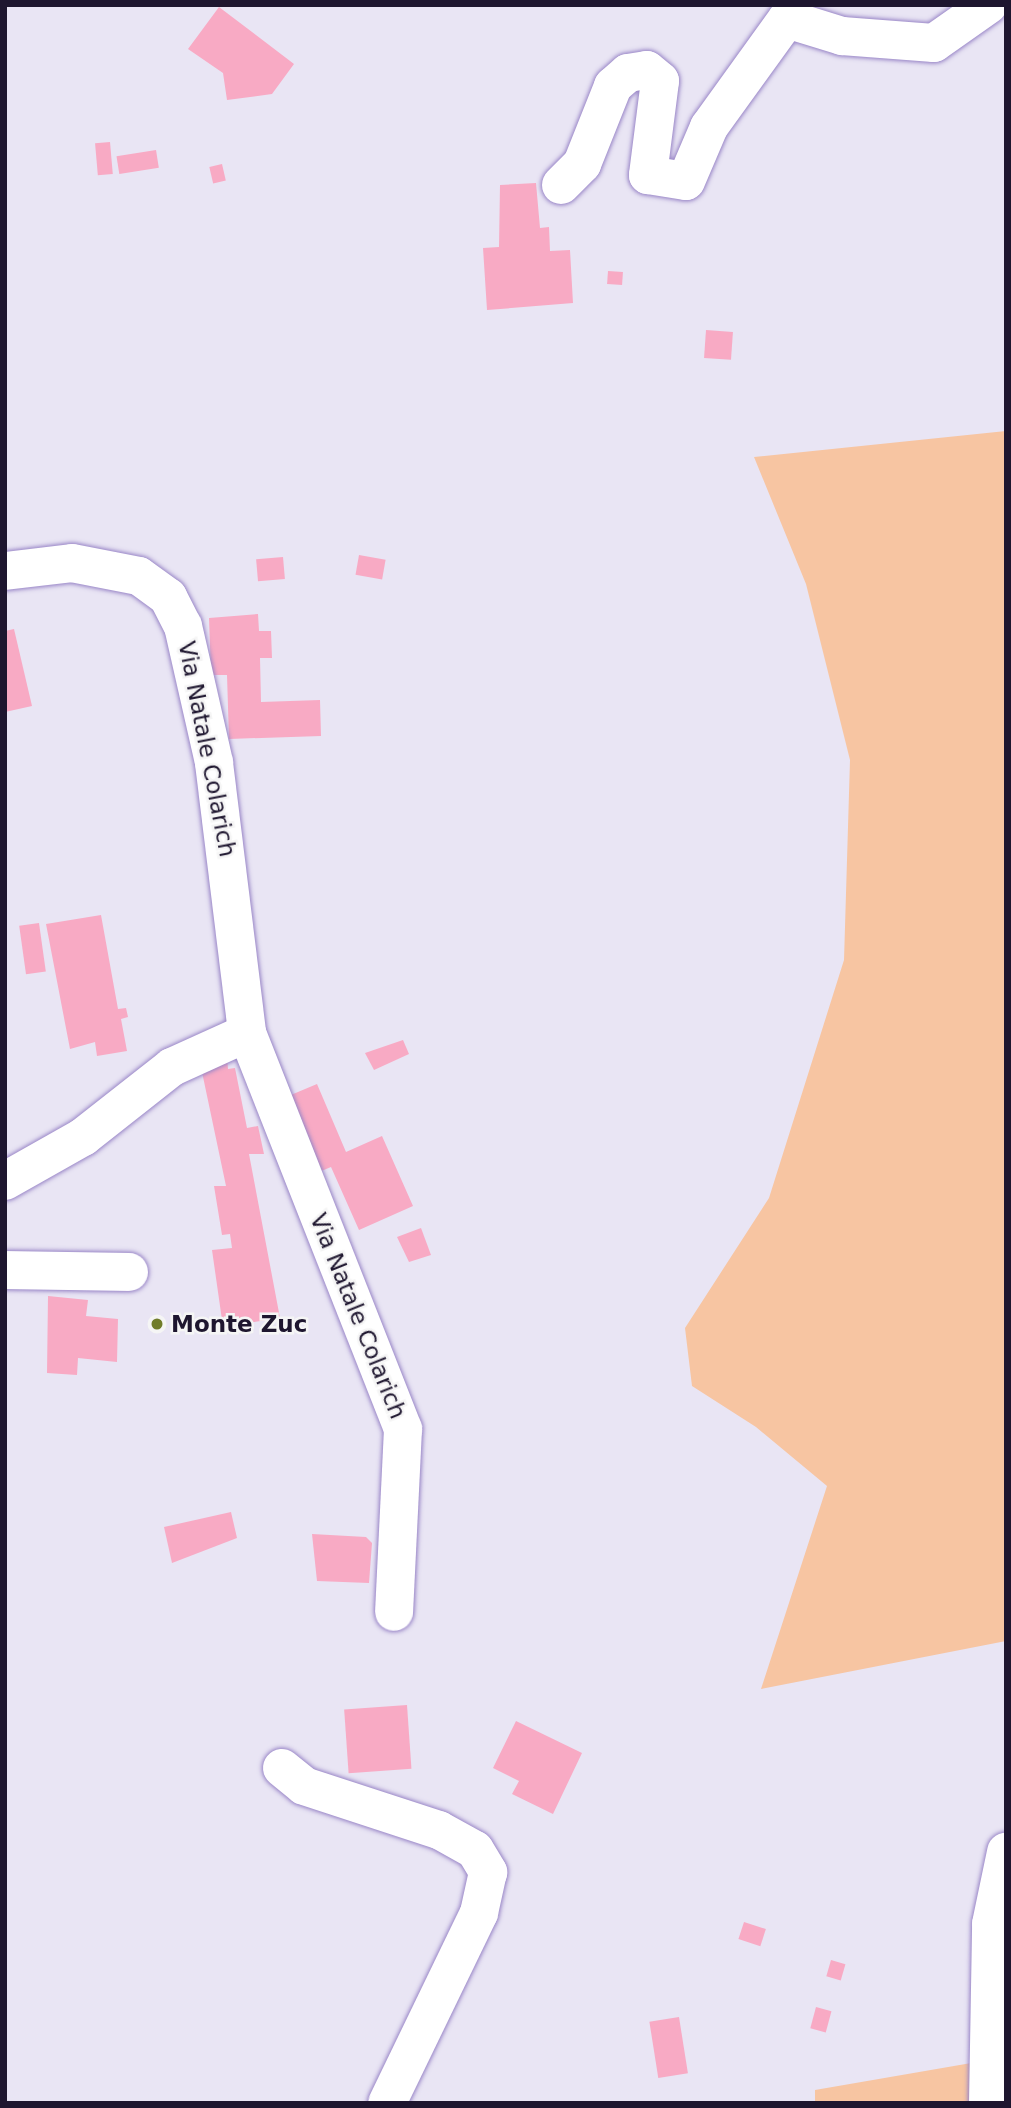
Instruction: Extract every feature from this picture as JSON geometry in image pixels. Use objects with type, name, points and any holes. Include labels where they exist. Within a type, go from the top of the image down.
[{"type":"street","points":[[561,185],[582,164],[613,86],[628,73],[647,71],[660,81],[649,175],[686,181],[709,127],[787,19],[842,36],[925,44],[988,5]]},
{"type":"street","name":"Via Natale Colarich","points":[[5,571],[84,565],[139,576],[168,597],[192,650],[214,763],[247,1033],[403,1429],[394,1612]]},
{"type":"street","points":[[5,1181],[83,1137],[172,1068],[247,1033]]},
{"type":"street","points":[[5,1270],[129,1272]]},
{"type":"street","points":[[282,1768],[304,1786],[439,1830],[475,1850],[488,1872],[479,1913],[387,2103]]},
{"type":"street","points":[[988,2103],[991,1924],[1006,1852]]},
{"type":"shaded area","points":[[1006,431],[1006,1641],[761,1689],[827,1486],[756,1427],[692,1386],[685,1328],[769,1198],[844,960],[850,760],[806,584],[754,457]]},
{"type":"shaded area","points":[[1006,2057],[1006,2103],[815,2103],[815,2090]]},
{"type":"building","points":[[219,7],[294,64],[272,94],[227,100],[223,73],[188,49]]},
{"type":"building","points":[[110,142],[113,174],[98,175],[95,143]]},
{"type":"building","points":[[156,150],[159,168],[119,174],[116,156]]},
{"type":"building","points":[[222,164],[226,181],[213,183],[209,167]]},
{"type":"building","points":[[536,183],[540,228],[549,227],[550,251],[570,250],[573,303],[487,310],[483,248],[499,247],[500,185]]},
{"type":"building","points":[[608,271],[623,272],[622,285],[607,284]]},
{"type":"building","points":[[706,330],[733,332],[731,360],[704,358]]},
{"type":"building","points":[[359,555],[386,560],[382,579],[356,575]]},
{"type":"building","points":[[283,557],[285,579],[258,581],[256,559]]},
{"type":"building","points":[[258,614],[259,631],[271,631],[272,658],[260,658],[261,702],[320,700],[321,736],[229,739],[227,675],[211,675],[209,618]]},
{"type":"building","points":[[14,629],[32,706],[5,712],[5,631]]},
{"type":"building","points":[[101,915],[118,1009],[126,1008],[128,1017],[121,1019],[127,1051],[97,1056],[95,1042],[70,1049],[46,924]]},
{"type":"building","points":[[39,923],[46,972],[26,974],[19,926]]},
{"type":"building","points":[[403,1040],[409,1054],[374,1070],[365,1053]]},
{"type":"building","points":[[227,1057],[228,1069],[235,1068],[247,1128],[258,1126],[264,1154],[249,1154],[280,1318],[223,1327],[212,1250],[232,1248],[230,1234],[222,1235],[214,1186],[226,1186],[202,1072]]},
{"type":"building","points":[[317,1084],[346,1152],[382,1136],[413,1206],[359,1230],[331,1167],[319,1172],[286,1097]]},
{"type":"building","points":[[421,1228],[431,1255],[409,1262],[397,1237]]},
{"type":"building","points":[[48,1296],[88,1300],[86,1316],[118,1319],[117,1362],[78,1358],[77,1375],[47,1373]]},
{"type":"building","points":[[231,1512],[237,1538],[172,1563],[164,1527]]},
{"type":"building","points":[[312,1534],[366,1537],[372,1543],[369,1583],[317,1581]]},
{"type":"building","points":[[407,1705],[411,1769],[349,1773],[344,1709]]},
{"type":"building","points":[[516,1721],[582,1753],[553,1814],[512,1794],[519,1781],[493,1768]]},
{"type":"building","points":[[744,1922],[766,1929],[760,1946],[738,1939]]},
{"type":"building","points":[[831,1960],[845,1964],[841,1980],[826,1976]]},
{"type":"building","points":[[816,2007],[831,2011],[826,2032],[810,2028]]},
{"type":"building","points":[[679,2017],[688,2073],[658,2078],[649,2022]]},
{"type":"place","name":"Monte Zuc","points":[[157,1324]]}]
